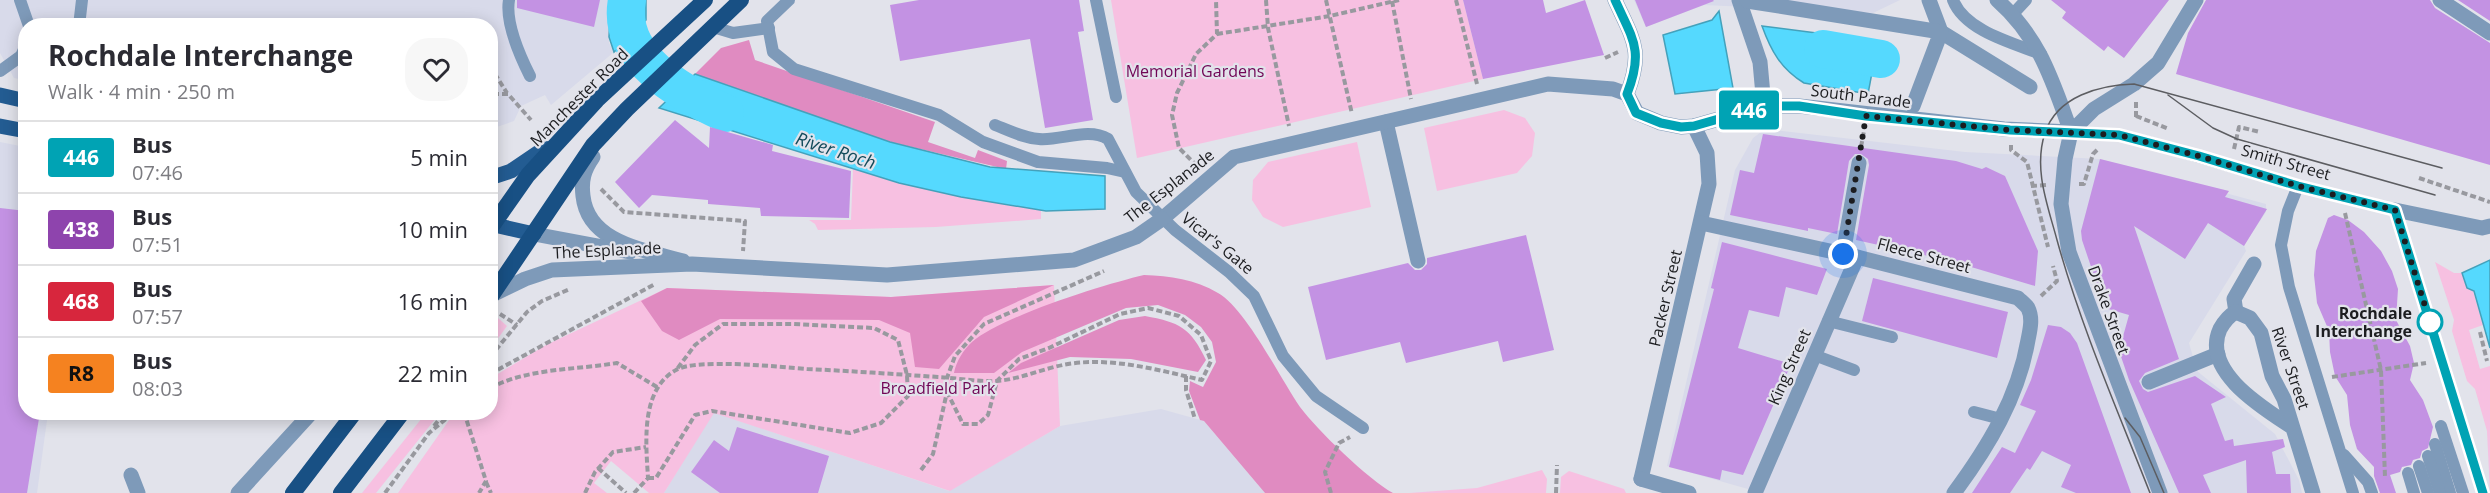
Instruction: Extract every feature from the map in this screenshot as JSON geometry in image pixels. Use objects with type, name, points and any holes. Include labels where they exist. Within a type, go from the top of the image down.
[{"type":"highway","name":"Manchester Road","points":[[498,218],[528,175],[576,123],[705,0]]},
{"type":"highway","points":[[498,291],[574,171],[611,125],[741,0]]},
{"type":"highway","points":[[293,493],[349,420]]},
{"type":"highway","points":[[341,493],[397,420]]},
{"type":"main road","points":[[0,95],[18,99]]},
{"type":"main road","points":[[498,174],[533,158],[576,123]]},
{"type":"main road","points":[[0,126],[18,129]]},
{"type":"main road","points":[[498,227],[534,234]]},
{"type":"street","points":[[1615,0],[1635,44],[1637,59],[1627,94]]},
{"type":"street","points":[[1739,0],[1760,62],[1764,106]]},
{"type":"street","points":[[1747,0],[1941,32],[2030,87]]},
{"type":"street","points":[[1912,106],[1941,32],[1929,0]]},
{"type":"street","points":[[1997,0],[2013,14],[2041,54],[2071,132],[2094,108],[2126,90],[2158,63],[2196,0]]},
{"type":"street","points":[[2440,0],[2490,33]]},
{"type":"street","name":"The Esplanade","points":[[498,296],[525,279],[552,270],[692,264],[887,275],[1074,260],[1136,237],[1162,219],[1234,157],[1548,84],[1613,89],[1627,94]]},
{"type":"street","name":"South Parade","points":[[1627,94],[1636,113],[1661,123],[1694,126],[1764,106],[1799,106],[1866,116],[2010,130],[2071,132]]},
{"type":"street","points":[[1386,122],[1418,261]]},
{"type":"street","name":"The Esplanade","points":[[611,125],[583,174],[584,206],[589,219],[598,230],[624,243],[692,264]]},
{"type":"street","name":"Packer Street","points":[[1689,493],[1641,479],[1709,184],[1707,153],[1694,126]]},
{"type":"street","name":"Drake Street","points":[[2071,132],[2065,159],[2061,204],[2069,252],[2160,493]]},
{"type":"street","name":"King Street","points":[[1755,493],[1828,321],[1850,255],[1859,163]]},
{"type":"street","name":"Smith Street","points":[[2395,210],[2463,225],[2482,228],[2490,226]]},
{"type":"street","name":"Fleece Street","points":[[1701,224],[1850,255],[2018,298],[2028,308]]},
{"type":"street","name":"The Esplanade","points":[[534,234],[692,264]]},
{"type":"street","points":[[2149,382],[2218,354],[2216,338],[2229,316],[2235,312],[2234,299],[2254,264]]},
{"type":"street","points":[[1954,493],[1982,454],[2001,419],[2024,363],[2031,324],[2028,308]]},
{"type":"street","name":"River Street","points":[[2235,312],[2250,318],[2261,333],[2272,376],[2284,399],[2313,493]]},
{"type":"street","name":"River Street","points":[[2218,354],[2221,366],[2235,383],[2256,403],[2292,427]]},
{"type":"street","points":[[238,493],[305,420]]},
{"type":"street","points":[[131,475],[138,493]]},
{"type":"lane","points":[[20,0],[26,18]]},
{"type":"lane","points":[[80,18],[82,0]]},
{"type":"lane","points":[[509,0],[516,40],[530,76]]},
{"type":"lane","points":[[789,0],[767,21],[773,52],[794,69],[939,115],[983,142],[1038,162],[1107,168],[1125,172]]},
{"type":"lane","points":[[1096,0],[1116,97]]},
{"type":"lane","points":[[1953,0],[1967,18],[1982,28],[2041,54]]},
{"type":"lane","points":[[2013,14],[2026,0]]},
{"type":"lane","points":[[713,27],[733,33],[769,28]]},
{"type":"lane","points":[[0,71],[18,58]]},
{"type":"lane","name":"Vicar's Gate","points":[[995,125],[1027,138],[1042,140],[1100,135],[1115,150],[1136,192],[1162,219],[1243,284],[1254,296],[1283,356],[1316,396],[1363,429]]},
{"type":"lane","name":"Smith Street","points":[[2071,132],[2119,135],[2298,186],[2395,210]]},
{"type":"lane","points":[[2298,186],[2288,211],[2281,245],[2289,287],[2353,493]]},
{"type":"lane","points":[[2395,210],[2483,493]]},
{"type":"lane","points":[[1828,321],[1892,337]]},
{"type":"lane","points":[[1814,355],[1854,370]]},
{"type":"lane","points":[[1974,412],[2001,419]]},
{"type":"lane","points":[[2441,426],[2463,493]]},
{"type":"lane","points":[[2435,444],[2450,493]]},
{"type":"lane","points":[[2341,452],[2368,482],[2372,493]]},
{"type":"lane","points":[[2428,493],[2424,461],[2440,493]]},
{"type":"lane","points":[[2408,473],[2414,493]]},
{"type":"path","points":[[1216,0],[1216,34]]},
{"type":"path","points":[[1266,0],[1268,28],[1293,143]]},
{"type":"path","points":[[1326,0],[1356,129]]},
{"type":"path","points":[[1210,178],[1179,148],[1172,115],[1177,93],[1196,54],[1216,34],[1268,28],[1400,0]]},
{"type":"path","points":[[1456,0],[1481,100]]},
{"type":"path","points":[[1392,1],[1414,115]]},
{"type":"path","points":[[498,78],[508,94],[531,120]]},
{"type":"path","points":[[2126,90],[2136,102],[2137,126]]},
{"type":"path","points":[[498,94],[508,94]]},
{"type":"path","points":[[1859,163],[1866,116]]},
{"type":"path","points":[[2234,149],[2239,127],[2260,132]]},
{"type":"path","points":[[2084,184],[2093,154],[2097,149],[2103,148]]},
{"type":"path","points":[[2011,150],[2027,162],[2048,249]]},
{"type":"path","points":[[2419,178],[2490,202]]},
{"type":"path","points":[[2031,186],[2042,185]]},
{"type":"path","points":[[601,189],[624,212],[745,221],[742,267]]},
{"type":"path","points":[[2344,212],[2381,370],[2386,486]]},
{"type":"path","points":[[2028,308],[2057,280],[2051,260]]},
{"type":"path","points":[[921,470],[933,454],[947,392],[947,378],[955,356],[984,324],[1104,271]]},
{"type":"path","points":[[498,370],[660,280]]},
{"type":"path","points":[[498,306],[517,325]]},
{"type":"path","points":[[677,369],[725,363],[997,381],[1069,364],[1130,363],[1202,380],[1211,361],[1202,334],[1179,316],[1148,308],[1120,314],[1049,348],[1019,359],[997,381],[988,415],[978,424],[963,424],[947,392]]},
{"type":"path","points":[[634,493],[648,478],[646,447],[648,417],[657,387],[677,369],[695,345],[723,324],[793,324],[874,328],[898,340],[907,375],[908,396],[881,423],[850,433],[712,411],[695,414],[656,478],[648,478]]},
{"type":"path","points":[[2480,332],[2487,362]]},
{"type":"path","points":[[498,385],[530,373],[578,370],[616,363],[657,387]]},
{"type":"path","points":[[1186,376],[1186,390],[1195,419]]},
{"type":"path","points":[[385,493],[439,420]]},
{"type":"path","points":[[429,433],[444,420]]},
{"type":"path","points":[[467,420],[491,493]]},
{"type":"path","points":[[1331,493],[1325,472],[1339,443]]},
{"type":"path","points":[[585,493],[598,468],[613,452],[646,447]]},
{"type":"path","points":[[1556,493],[1557,465]]},
{"type":"path","points":[[598,468],[626,493]]},
{"type":"path","points":[[479,493],[486,481]]},
{"type":"shaded area","points":[[0,0],[611,0],[609,43],[614,52],[551,105],[545,95],[521,106],[514,121],[498,127],[498,18],[18,18],[18,79],[14,78],[0,53]]},
{"type":"shaded area","points":[[1634,0],[1900,0],[1873,13],[1704,5],[1646,27]]},
{"type":"shaded area","points":[[749,40],[755,60],[935,122],[928,142],[975,158],[978,150],[1007,161],[1006,169],[890,142],[695,74],[721,48]]},
{"type":"shaded area","points":[[1765,129],[1965,152],[2100,159],[2266,204],[2266,212],[2244,245],[2246,251],[2189,343],[2197,371],[2275,434],[2299,480],[2302,493],[1762,493],[1667,466],[1735,170],[1753,138]]},
{"type":"shaded area","points":[[0,142],[18,146],[18,420],[47,420],[37,493],[0,493]]},
{"type":"shaded area","points":[[1144,275],[1191,281],[1209,288],[1229,301],[1251,328],[1308,417],[1358,466],[1393,493],[1265,493],[1204,421],[1200,420],[1189,391],[1190,381],[1203,387],[1216,362],[1212,342],[1201,327],[1185,315],[1158,305],[1126,308],[1022,352],[994,373],[954,373],[958,360],[972,342],[1005,322],[1080,294]]},
{"type":"shaded area","points":[[1054,285],[984,317],[939,369],[915,367],[910,333],[879,320],[720,319],[679,340],[662,331],[641,301],[667,288],[891,297]]},
{"type":"shaded area","points":[[1145,316],[1175,324],[1183,328],[1195,340],[1206,360],[1198,372],[1131,359],[1070,357],[1008,373],[1021,363],[1119,320]]},
{"type":"shaded area","points":[[1161,409],[1204,421],[1265,493],[664,493],[713,412],[949,491],[1060,426]]},
{"type":"green space","name":"Memorial Gardens","points":[[1111,0],[1463,0],[1483,79],[1137,158]]},
{"type":"green space","points":[[1504,110],[1525,118],[1535,133],[1532,156],[1517,173],[1437,191],[1424,128]]},
{"type":"green space","points":[[1357,142],[1371,207],[1283,227],[1263,217],[1252,200],[1253,180],[1268,162]]},
{"type":"green space","points":[[853,169],[946,193],[1041,210],[1041,219],[936,227],[818,230],[809,220],[851,220]]},
{"type":"green space","points":[[2435,262],[2454,273],[2462,273],[2467,288],[2473,291],[2483,325],[2469,330],[2480,369],[2490,366],[2490,493],[2487,431],[2475,389],[2467,381],[2452,331],[2454,320]]},
{"type":"green space","name":"Broadfield Park","points":[[1054,285],[1060,426],[950,491],[714,413],[664,493],[649,493],[611,461],[594,483],[607,493],[398,493],[449,420],[498,420],[498,374],[546,345],[667,288],[891,297]]},
{"type":"green space","points":[[498,318],[507,326],[498,338]]},
{"type":"green space","points":[[420,420],[434,420],[376,493],[362,493]]},
{"type":"green space","points":[[1542,470],[1547,479],[1546,493],[1409,493],[1477,488]]},
{"type":"green space","points":[[1569,471],[1624,489],[1626,493],[1560,493],[1561,477]]},
{"type":"water","points":[[611,0],[646,0],[646,20],[614,52],[609,37]]},
{"type":"water","points":[[1719,11],[1733,88],[1675,94],[1663,35],[1712,20]]},
{"type":"water","points":[[1762,26],[1878,41],[1868,94],[1804,83],[1796,78],[1778,59]]},
{"type":"water","points":[[695,74],[890,142],[990,167],[1105,176],[1105,209],[1046,211],[961,197],[899,183],[659,108]]},
{"type":"water","points":[[2490,260],[2490,348],[2474,291],[2467,288],[2462,273]]},
{"type":"building","points":[[517,0],[600,0],[594,27],[517,8]]},
{"type":"building","points":[[919,0],[1079,0],[1084,31],[1078,32],[1093,120],[1045,128],[1030,39],[900,61],[890,5]]},
{"type":"building","points":[[1463,0],[1543,0],[1546,13],[1585,0],[1604,55],[1483,79]]},
{"type":"building","points":[[1635,0],[1713,0],[1714,1],[1646,27]]},
{"type":"building","points":[[2051,0],[2169,0],[2124,58],[2108,46],[2104,51],[2062,18],[2066,12]]},
{"type":"building","points":[[2206,0],[2430,0],[2435,8],[2490,43],[2490,165],[2176,74],[2188,33]]},
{"type":"building","points":[[2458,0],[2490,0],[2490,21]]},
{"type":"building","points":[[675,120],[709,148],[710,127],[773,145],[772,151],[851,171],[849,218],[761,216],[760,208],[708,204],[708,200],[652,195],[639,208],[615,182]]},
{"type":"building","points":[[1763,134],[1956,161],[1982,169],[1986,167],[2005,176],[2038,251],[2035,286],[1951,261],[1856,240],[1869,165],[1868,159],[1861,154],[1855,154],[1849,161],[1837,234],[1808,228],[1808,231],[1730,215],[1740,170],[1754,173]]},
{"type":"building","points":[[2100,159],[2229,191],[2225,197],[2267,209],[2244,246],[2208,223],[2185,259],[2134,226],[2179,359],[2145,373],[2139,381],[2143,389],[2148,392],[2195,376],[2226,397],[2211,404],[2225,441],[2233,439],[2234,446],[2283,439],[2285,447],[2272,452],[2276,474],[2290,474],[2291,493],[2247,493],[2246,460],[2203,475],[2211,493],[2179,493],[2129,380],[2115,339],[2122,340],[2129,315],[2105,308],[2082,240],[2081,231]]},
{"type":"building","points":[[0,208],[18,210],[18,420],[39,420],[27,493],[0,493]]},
{"type":"building","points":[[2334,215],[2348,220],[2364,232],[2381,251],[2392,271],[2398,289],[2396,320],[2410,346],[2414,363],[2410,380],[2423,400],[2433,427],[2428,448],[2422,451],[2420,458],[2413,460],[2411,465],[2402,467],[2400,472],[2390,475],[2396,493],[2380,493],[2374,476],[2374,467],[2357,449],[2350,425],[2347,395],[2335,376],[2329,331],[2317,303],[2314,275],[2316,251],[2328,218]]},
{"type":"building","points":[[1526,235],[1554,350],[1503,362],[1498,341],[1406,363],[1400,342],[1326,360],[1308,287],[1408,263],[1415,270],[1421,270],[1427,264],[1427,258]]},
{"type":"building","points":[[1722,242],[1827,269],[1817,295],[1786,287],[1779,317],[1749,310],[1738,348],[1791,364],[1743,475],[1722,470],[1720,480],[1669,467],[1714,289],[1711,288]]},
{"type":"building","points":[[1873,278],[2008,312],[1997,358],[1862,321]]},
{"type":"building","points":[[2048,325],[2061,327],[2070,333],[2077,343],[2131,493],[2076,493],[2061,487],[2071,465],[2042,451],[2030,470],[2027,468],[2010,493],[1972,493],[2002,447],[2015,453],[2036,411],[2020,405],[2031,380]]},
{"type":"building","points":[[737,427],[829,456],[818,493],[720,493],[691,472],[714,440],[729,451]]},
{"type":"waterway","name":"River Roch","points":[[627,0],[626,21],[631,39],[655,71],[690,95],[725,113]]},
{"type":"waterway","name":"River Roch","points":[[1823,49],[1881,59]]},
{"type":"tram line","points":[[2150,493],[2088,336],[2046,201],[2041,174],[2042,147],[2045,133],[2059,110],[2081,95],[2094,90],[2134,84],[2442,168]]},
{"type":"tram line","points":[[2168,95],[2213,128],[2237,139],[2435,195]]},
{"type":"tram line","points":[[2125,418],[2140,437],[2164,493]]},
{"type":"bus line","name":"446","points":[[1615,0],[1635,44],[1637,59],[1627,94],[1636,113],[1661,123],[1681,127],[1694,126],[1764,106],[1799,106],[1866,116],[2010,130],[2119,135],[2298,186],[2395,210],[2483,493]]},
{"type":"place","name":"Rochdale Interchange","points":[[2430,322]]},
{"type":"route","points":[[1843,254],[1866,116],[2010,130],[2119,135],[2298,186],[2395,210],[2430,322]]}]
